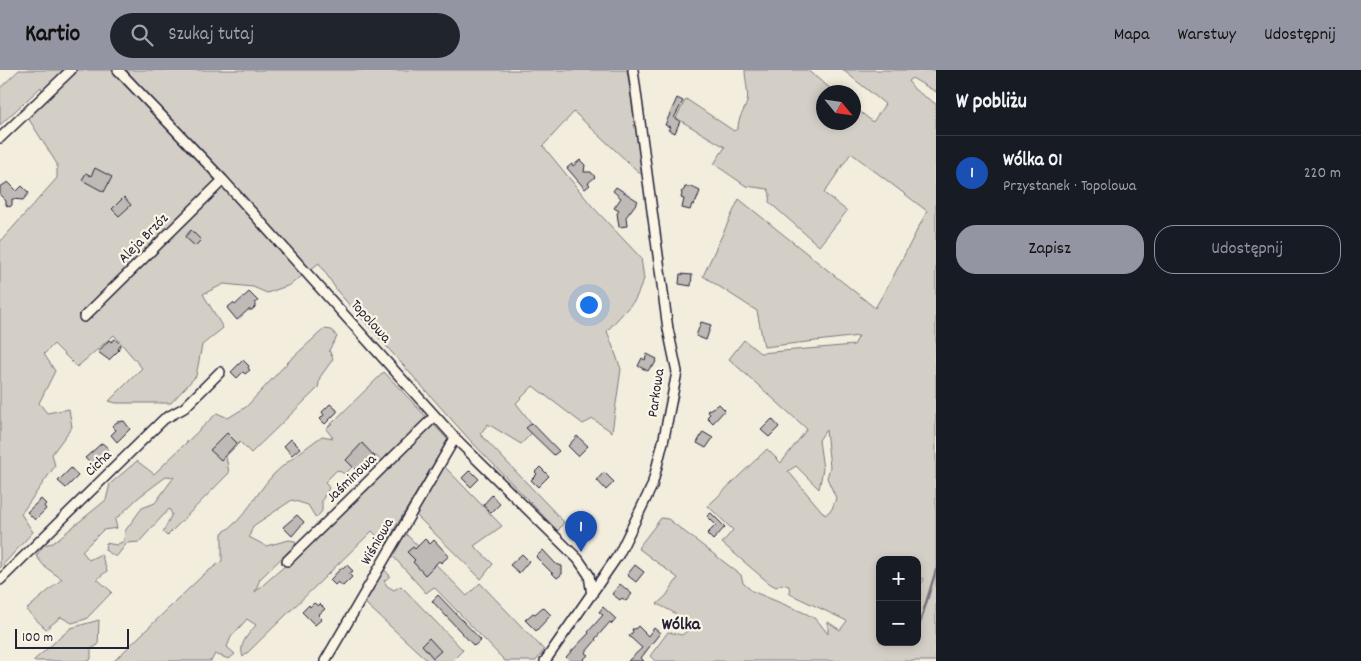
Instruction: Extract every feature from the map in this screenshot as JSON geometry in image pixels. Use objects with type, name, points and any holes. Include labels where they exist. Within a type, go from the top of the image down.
[{"type":"street","points":[[0,138],[71,70]]},
{"type":"street","name":"Topolowa","points":[[118,70],[224,180],[435,416],[578,559],[589,575],[592,595]]},
{"type":"street","name":"Parkowa","points":[[545,661],[619,554],[652,486],[677,372],[668,329],[633,70]]},
{"type":"street","name":"Aleja Brzóz","points":[[84,317],[224,180]]},
{"type":"street","name":"Cicha","points":[[0,580],[164,419],[184,408],[220,372]]},
{"type":"street","name":"Jaśminowa","points":[[287,561],[435,416]]},
{"type":"street","name":"Wiśniowa","points":[[325,661],[456,438]]},
{"type":"shaded area","points":[[19,70],[627,70],[643,176],[574,112],[543,146],[592,206],[641,258],[644,279],[635,300],[607,331],[621,369],[612,432],[593,419],[583,424],[533,386],[516,403],[536,429],[521,444],[488,424],[480,434],[564,522],[558,531],[468,438],[338,292],[319,263],[290,285],[267,293],[253,287],[224,284],[203,294],[223,328],[202,345],[196,376],[171,403],[116,403],[109,401],[142,368],[114,335],[77,367],[54,344],[44,354],[55,371],[39,403],[47,413],[69,409],[72,427],[52,454],[55,466],[21,514],[33,532],[0,568],[0,242],[57,178],[57,164],[25,113],[43,95],[41,87],[0,125],[0,88]]},
{"type":"shaded area","points":[[745,70],[807,70],[826,85],[816,85],[816,130],[861,130],[861,113],[873,122],[885,104],[843,70],[936,70],[936,92],[912,78],[908,81],[915,90],[936,104],[936,661],[655,661],[650,656],[668,632],[682,635],[686,632],[684,622],[680,618],[657,604],[666,596],[678,578],[638,548],[661,518],[668,519],[741,575],[743,583],[752,591],[807,614],[817,620],[828,634],[828,622],[840,630],[847,621],[790,594],[789,586],[782,584],[776,587],[769,583],[722,543],[733,530],[708,506],[767,449],[781,463],[807,429],[729,359],[744,340],[760,353],[854,345],[859,336],[764,347],[757,311],[703,276],[739,199],[875,308],[927,211],[851,153],[824,193],[847,211],[819,246],[769,202],[770,194],[768,189],[746,186],[714,164],[725,147],[676,118],[686,99],[734,131],[738,128],[748,95]],"holes":[[[826,430],[830,467],[827,478],[836,498],[832,509],[825,515],[788,471],[796,466],[819,489],[823,469],[819,440]]]},
{"type":"shaded area","points":[[324,329],[332,330],[337,337],[329,350],[333,359],[320,377],[318,388],[251,453],[240,442],[226,456],[229,473],[167,536],[163,532],[172,514],[169,509],[139,542],[127,543],[116,557],[105,550],[106,543],[116,545],[124,541],[125,531],[142,508],[155,503],[174,477],[167,476],[139,497],[115,520],[117,528],[103,530],[82,551],[89,560],[101,554],[107,571],[97,579],[112,592],[86,619],[72,623],[61,617],[46,629],[26,610],[62,579],[45,567],[36,556],[44,545],[53,543],[106,500],[110,484],[137,461],[154,474],[217,413],[228,418],[246,407],[289,361]]},
{"type":"shaded area","points":[[384,372],[448,440],[385,545],[372,531],[243,657],[243,644],[256,625],[247,619],[231,637],[227,647],[235,654],[229,659],[215,654],[211,661],[114,661],[203,575],[222,561],[222,533],[238,521],[267,482],[284,465],[322,436],[333,438],[326,429]],"holes":[[[365,454],[377,457],[386,467],[311,543],[255,592],[260,579],[296,544],[295,541],[289,540],[266,546],[249,537],[253,526],[292,500],[308,505],[316,518],[322,511],[322,500],[329,488],[325,482],[337,470],[345,474]]]},
{"type":"shaded area","points":[[443,465],[502,526],[474,546],[493,564],[481,579],[414,513]]},
{"type":"shaded area","points":[[403,531],[467,596],[480,583],[544,650],[536,661],[505,661],[434,587],[426,593],[391,554]]},
{"type":"shaded area","points":[[383,568],[390,576],[384,581],[387,586],[394,590],[401,586],[463,650],[452,661],[428,661],[366,604],[365,597]]},
{"type":"shaded area","points":[[99,620],[98,645],[91,649],[91,659],[89,661],[33,661],[71,628]]},
{"type":"building","points":[[677,98],[683,101],[674,118],[680,121],[675,133],[668,130],[670,127],[665,125]]},
{"type":"building","points":[[580,160],[585,165],[584,172],[591,172],[595,177],[588,183],[590,185],[585,189],[567,168]]},
{"type":"building","points":[[95,168],[112,177],[104,192],[82,180],[86,173],[91,176]]},
{"type":"building","points":[[8,182],[17,191],[22,186],[29,193],[23,200],[12,199],[10,207],[6,205],[6,201],[0,195],[0,187]]},
{"type":"building","points":[[616,187],[638,201],[626,217],[627,226],[619,227],[617,213],[619,211],[614,208],[621,198],[613,191]]},
{"type":"building","points":[[685,187],[692,187],[700,191],[696,202],[694,205],[692,204],[690,210],[682,208],[684,199],[681,198],[681,192]]},
{"type":"building","points":[[124,197],[131,205],[119,216],[112,209]]},
{"type":"building","points":[[191,230],[201,240],[195,246],[185,237]]},
{"type":"building","points":[[680,274],[692,275],[691,286],[679,284]]},
{"type":"building","points":[[249,292],[258,301],[252,310],[248,310],[237,320],[227,308],[233,303],[235,305]]},
{"type":"building","points":[[701,322],[711,325],[706,340],[696,336]]},
{"type":"building","points":[[115,339],[121,345],[119,350],[109,360],[98,352],[109,340],[111,342]]},
{"type":"building","points":[[647,354],[657,359],[653,367],[651,366],[648,371],[638,366],[642,358],[645,360]]},
{"type":"building","points":[[243,360],[250,370],[245,374],[243,372],[237,378],[231,372]]},
{"type":"building","points":[[330,404],[337,412],[325,424],[320,419],[324,415],[322,412]]},
{"type":"building","points":[[719,404],[725,410],[713,423],[707,417],[710,414],[707,411]]},
{"type":"building","points":[[772,419],[779,427],[769,437],[761,430]]},
{"type":"building","points":[[124,421],[130,429],[117,442],[111,435],[116,430],[112,426],[117,422]]},
{"type":"building","points":[[532,423],[559,451],[554,455],[526,428]]},
{"type":"building","points":[[703,432],[713,438],[706,448],[697,443]]},
{"type":"building","points":[[227,433],[237,443],[221,460],[210,450]]},
{"type":"building","points":[[577,436],[588,446],[578,456],[568,446]]},
{"type":"building","points":[[291,439],[300,448],[292,455],[284,446]]},
{"type":"building","points":[[102,443],[109,449],[93,466],[85,458]]},
{"type":"building","points":[[362,443],[375,457],[368,464],[366,461],[356,470],[346,460]]},
{"type":"building","points":[[540,467],[549,476],[538,487],[531,480],[537,474],[535,472]]},
{"type":"building","points":[[71,468],[78,476],[66,488],[58,481]]},
{"type":"building","points":[[470,470],[479,479],[471,487],[462,478]]},
{"type":"building","points":[[604,472],[614,482],[606,490],[597,480]]},
{"type":"building","points":[[492,495],[500,504],[491,513],[483,505]]},
{"type":"building","points":[[41,499],[46,504],[44,506],[46,509],[35,520],[27,512]]},
{"type":"building","points":[[711,513],[725,527],[713,540],[707,534],[716,525],[707,516]]},
{"type":"building","points":[[297,515],[304,522],[292,536],[283,527]]},
{"type":"building","points":[[425,539],[430,544],[434,540],[449,556],[441,563],[439,561],[425,575],[407,552],[413,547],[415,549]]},
{"type":"building","points":[[543,550],[556,564],[562,566],[562,574],[557,578],[536,557]]},
{"type":"building","points":[[522,554],[529,561],[519,573],[510,565]]},
{"type":"building","points":[[347,565],[353,571],[349,574],[352,577],[343,586],[338,582],[335,585],[330,580],[342,567],[344,568]]},
{"type":"building","points":[[635,565],[644,572],[636,582],[627,575]]},
{"type":"building","points":[[620,584],[632,594],[626,601],[622,598],[620,600],[612,594]]},
{"type":"building","points":[[438,595],[481,640],[474,646],[432,601]]},
{"type":"building","points":[[314,603],[318,606],[320,604],[325,609],[318,615],[322,619],[315,625],[302,612]]},
{"type":"building","points":[[543,607],[551,615],[536,631],[525,620]]},
{"type":"building","points":[[603,607],[616,619],[612,624],[610,622],[595,639],[585,653],[588,655],[582,661],[570,661],[566,657],[603,615],[599,612]]},
{"type":"building","points":[[638,626],[648,636],[654,628],[660,633],[641,658],[644,661],[628,661],[642,648],[629,636],[633,632],[632,629]]},
{"type":"building","points":[[429,638],[441,651],[433,658],[422,645]]},
{"type":"waterway","points":[[921,620],[936,570]]},
{"type":"place","name":"Wólka 01","points":[[581,552]]},
{"type":"district","name":"Wólka","points":[[681,625]]}]
